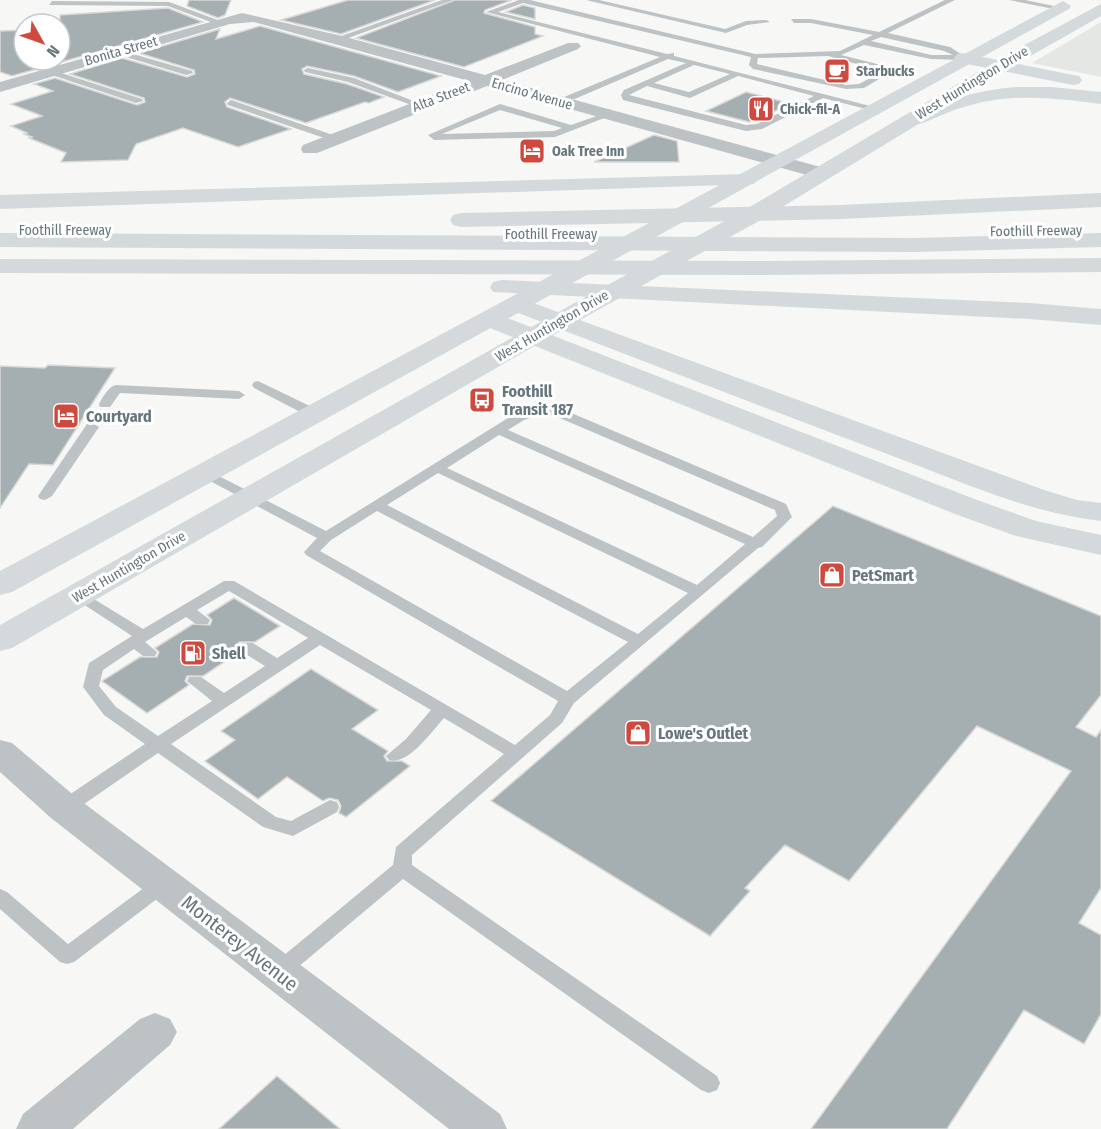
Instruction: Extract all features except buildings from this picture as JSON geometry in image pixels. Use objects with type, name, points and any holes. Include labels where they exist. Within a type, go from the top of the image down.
[{"type":"main road","name":"West Huntington Drive","points":[[0,585],[313,413],[747,180],[963,58],[1075,0]]},
{"type":"main road","name":"West Huntington Drive","points":[[0,640],[560,321],[751,216],[1003,65],[1096,15]]},
{"type":"main road","points":[[963,58],[1101,86]]},
{"type":"main road","points":[[909,121],[966,100],[990,95],[1049,94],[1101,98]]},
{"type":"main road","points":[[0,202],[747,180]]},
{"type":"main road","points":[[177,230],[583,216],[841,212],[1101,200]]},
{"type":"main road","name":"Foothill Freeway","points":[[0,230],[177,230],[529,243],[793,243],[931,234],[1101,230]]},
{"type":"main road","points":[[0,240],[915,245],[1101,240]]},
{"type":"main road","points":[[0,250],[529,243]]},
{"type":"main road","points":[[793,243],[999,252],[1101,249]]},
{"type":"main road","name":"Foothill Freeway","points":[[0,266],[754,268],[1101,264]]},
{"type":"main road","points":[[168,265],[449,285],[1030,311],[1101,317]]},
{"type":"main road","points":[[517,304],[760,397],[1032,497],[1074,509],[1101,512]]},
{"type":"main road","points":[[489,319],[966,507],[1027,529],[1101,545]]},
{"type":"street","name":"Encino Avenue","points":[[242,17],[337,39],[821,174]]},
{"type":"street","name":"Bonita Street","points":[[72,66],[242,17]]},
{"type":"street","name":"Alta Street","points":[[310,149],[573,46]]},
{"type":"street","name":"Bonita Street","points":[[0,87],[52,72]]},
{"type":"street","name":"Monterey Avenue","points":[[0,752],[64,808],[484,1129]]},
{"type":"street","points":[[39,1129],[155,1032]]},
{"type":"lane","points":[[337,39],[449,0]]},
{"type":"lane","points":[[590,0],[726,32],[746,23],[766,22]]},
{"type":"lane","points":[[874,108],[490,12],[524,1],[755,56],[841,53],[951,0]]},
{"type":"lane","points":[[1013,0],[1059,8]]},
{"type":"lane","points":[[52,3],[169,4],[219,22]]},
{"type":"lane","points":[[794,21],[811,21],[880,34],[947,49],[963,58]]},
{"type":"lane","points":[[863,42],[931,57],[963,58]]},
{"type":"lane","points":[[688,48],[699,44]]},
{"type":"lane","points":[[119,52],[189,72]]},
{"type":"lane","points":[[560,102],[678,52]]},
{"type":"lane","points":[[755,56],[753,65],[760,68],[840,87],[861,86],[885,73],[879,68],[839,59],[830,54]]},
{"type":"lane","points":[[693,63],[627,92],[626,98],[740,128],[759,127],[822,95]]},
{"type":"lane","points":[[308,70],[351,80],[420,105]]},
{"type":"lane","points":[[52,72],[139,101]]},
{"type":"lane","points":[[646,83],[690,95],[737,74]]},
{"type":"lane","points":[[231,103],[336,139]]},
{"type":"lane","points":[[571,128],[500,107],[432,135],[434,137],[555,134],[608,115]]},
{"type":"lane","points":[[258,385],[313,413]]},
{"type":"lane","points":[[105,405],[116,389],[239,395]]},
{"type":"lane","points":[[278,972],[402,868],[403,852],[556,719],[568,699],[757,544],[785,517],[781,507],[557,412],[541,410],[532,412],[498,430],[376,505],[326,537],[311,552],[568,699]]},
{"type":"lane","points":[[45,496],[92,427]]},
{"type":"lane","points":[[498,430],[757,544]]},
{"type":"lane","points":[[437,468],[699,592]]},
{"type":"lane","points":[[204,474],[326,537]]},
{"type":"lane","points":[[376,505],[639,641]]},
{"type":"lane","points":[[330,807],[294,829],[270,822],[110,711],[91,687],[95,667],[142,643],[186,610],[229,584],[516,753]]},
{"type":"lane","points":[[79,595],[142,643]]},
{"type":"lane","points":[[186,610],[202,620]]},
{"type":"lane","points":[[64,808],[319,638]]},
{"type":"lane","points":[[247,647],[277,666]]},
{"type":"lane","points":[[195,681],[224,700]]},
{"type":"lane","points":[[395,756],[412,743],[442,709]]},
{"type":"lane","points":[[402,868],[709,1083]]},
{"type":"lane","points":[[0,897],[67,957],[163,884]]},
{"type":"shaded area","points":[[1101,22],[1101,77],[1032,63]]},
{"type":"place","name":"Starbucks","points":[[837,71]]},
{"type":"place","name":"Chick-fil-A","points":[[761,109]]},
{"type":"place","name":"Oak Tree Inn","points":[[532,151]]},
{"type":"place","name":"Foothill Transit 187","points":[[482,400]]},
{"type":"place","name":"Courtyard","points":[[66,416]]},
{"type":"place","name":"PetSmart","points":[[832,575]]},
{"type":"place","name":"Shell","points":[[193,653]]},
{"type":"place","name":"Lowe's Outlet","points":[[638,733]]}]
